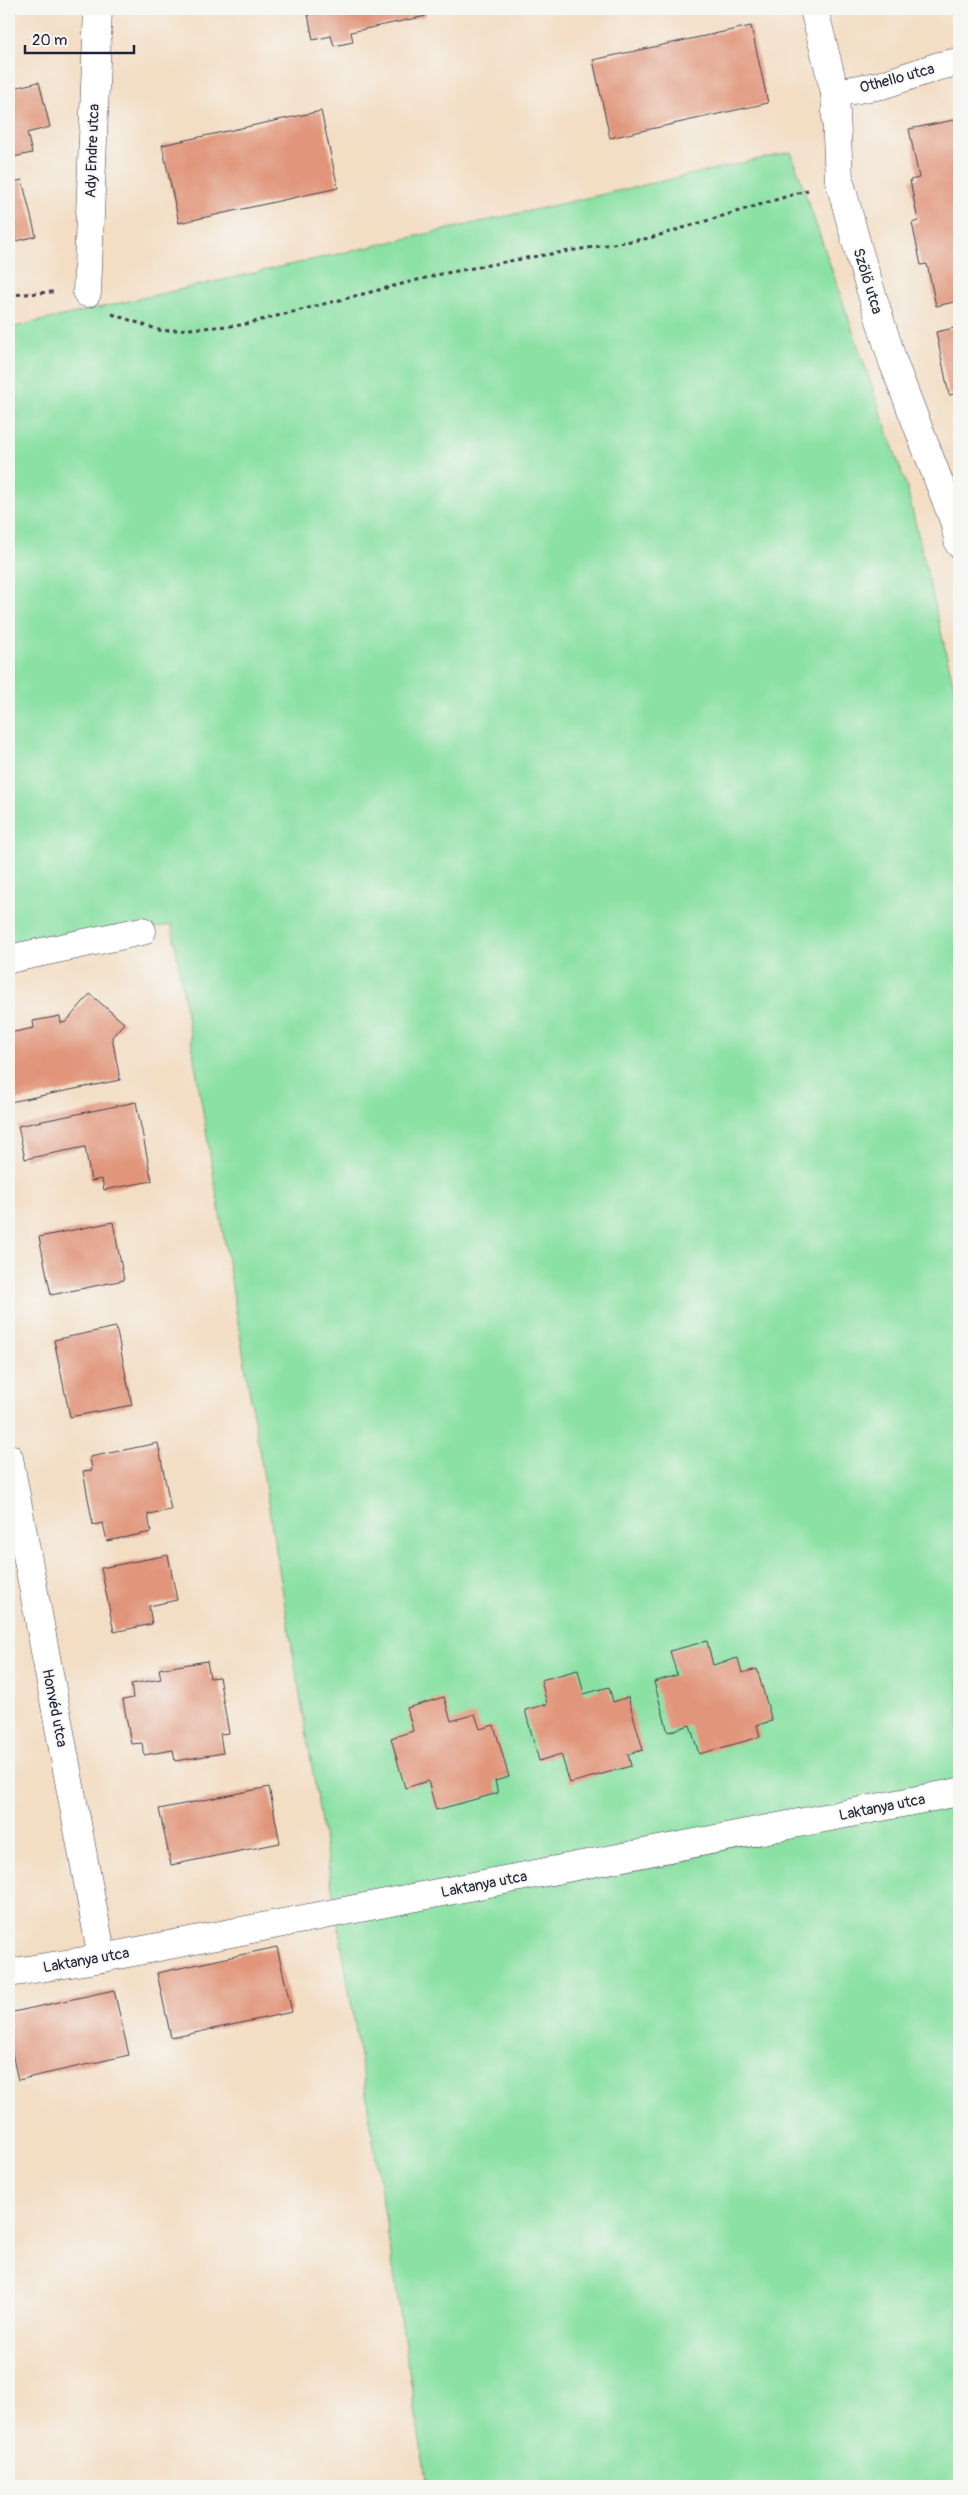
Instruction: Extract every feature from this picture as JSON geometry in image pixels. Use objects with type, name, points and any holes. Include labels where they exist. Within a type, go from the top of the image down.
[{"type":"street","name":"Ady Endre utca","points":[[87,293],[98,9]]},
{"type":"street","name":"Szőlő utca","points":[[814,9],[835,93],[839,179],[860,256],[893,362],[954,521],[959,544]]},
{"type":"street","name":"Othello utca","points":[[835,93],[882,85],[959,62]]},
{"type":"street","points":[[9,959],[142,931]]},
{"type":"street","name":"Honvéd utca","points":[[9,1458],[102,1958]]},
{"type":"street","name":"Laktanya utca","points":[[9,1973],[102,1958],[959,1792]]},
{"type":"path","points":[[9,295],[44,291],[87,293],[102,310],[162,331],[242,325],[441,274],[650,238],[744,211],[839,179]]},
{"type":"green space","points":[[791,152],[907,488],[959,708],[959,2486],[427,2486],[362,2068],[172,925],[9,950],[9,328]]},
{"type":"building","points":[[307,9],[424,9],[426,16],[351,32],[353,42],[334,46],[331,36],[313,40]]},
{"type":"building","points":[[751,26],[768,103],[610,138],[593,60]]},
{"type":"building","points":[[39,82],[50,127],[27,133],[32,153],[9,158],[9,89]]},
{"type":"building","points":[[321,111],[338,188],[179,223],[162,145]]},
{"type":"building","points":[[959,119],[959,301],[936,306],[927,264],[921,265],[912,223],[918,221],[910,180],[919,178],[909,129]]},
{"type":"building","points":[[22,180],[36,236],[9,243],[9,183]]},
{"type":"building","points":[[959,327],[959,393],[949,395],[936,332]]},
{"type":"building","points":[[90,994],[124,1023],[112,1037],[120,1080],[10,1102],[9,1033],[34,1028],[33,1021],[60,1016],[61,1023],[66,1022]]},
{"type":"building","points":[[136,1102],[152,1181],[104,1190],[102,1179],[91,1181],[85,1147],[25,1159],[18,1126]]},
{"type":"building","points":[[113,1222],[124,1280],[51,1295],[39,1237]]},
{"type":"building","points":[[116,1327],[132,1405],[70,1417],[54,1340]]},
{"type":"building","points":[[158,1443],[171,1510],[148,1514],[151,1532],[107,1541],[103,1523],[93,1525],[83,1471],[92,1470],[90,1457]]},
{"type":"building","points":[[168,1555],[177,1600],[149,1606],[152,1624],[114,1632],[101,1568]]},
{"type":"building","points":[[707,1641],[713,1665],[738,1658],[742,1673],[757,1669],[772,1721],[757,1725],[760,1737],[699,1754],[690,1725],[668,1732],[654,1682],[677,1675],[670,1651]]},
{"type":"building","points":[[207,1661],[210,1678],[219,1677],[229,1733],[220,1734],[223,1753],[175,1761],[173,1750],[144,1755],[142,1743],[131,1744],[123,1700],[133,1698],[131,1684],[161,1679],[159,1669]]},
{"type":"building","points":[[578,1670],[584,1694],[609,1687],[613,1702],[628,1697],[643,1750],[628,1754],[631,1766],[570,1783],[561,1754],[539,1761],[525,1710],[547,1704],[541,1680]]},
{"type":"building","points":[[444,1697],[451,1721],[475,1714],[480,1729],[494,1725],[509,1777],[495,1781],[498,1793],[436,1810],[428,1781],[405,1788],[391,1738],[413,1731],[407,1708]]},
{"type":"building","points":[[269,1787],[280,1843],[171,1865],[159,1809]]},
{"type":"building","points":[[277,1947],[292,2012],[171,2038],[157,1973]]},
{"type":"building","points":[[114,1990],[129,2055],[18,2080],[9,2039],[9,2013]]}]
